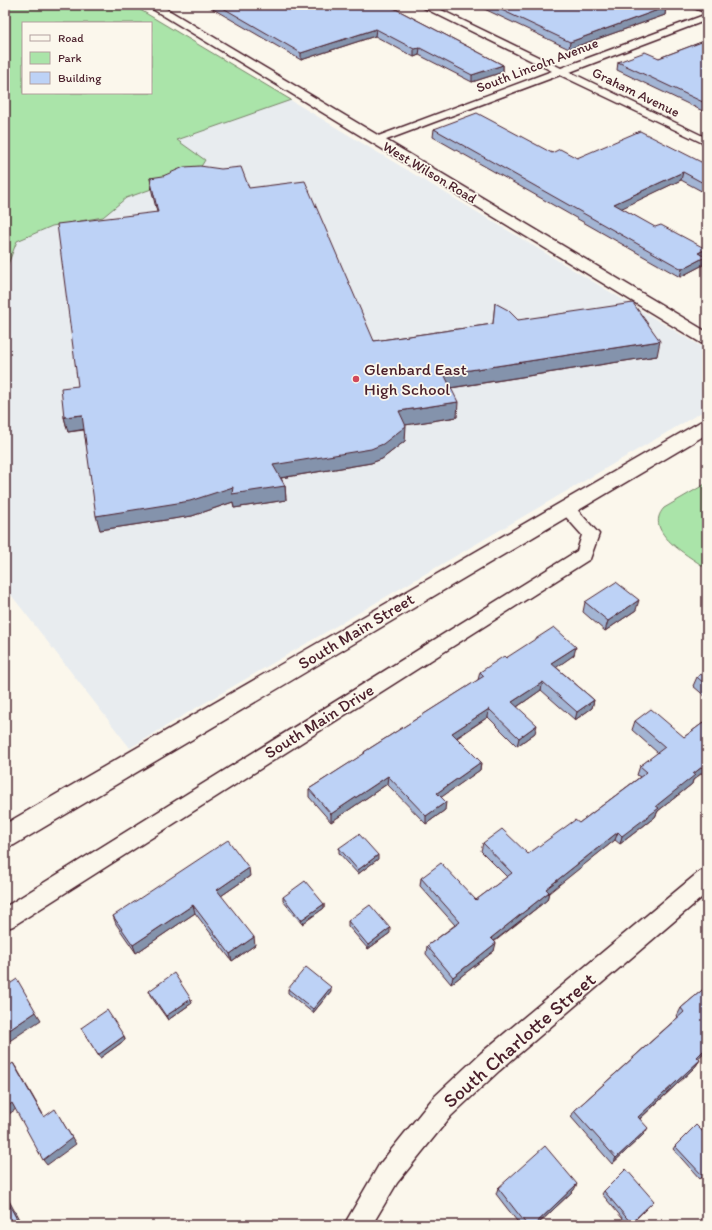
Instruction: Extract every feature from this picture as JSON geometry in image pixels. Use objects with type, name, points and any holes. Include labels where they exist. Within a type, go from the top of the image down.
[{"type":"street","name":"West Wilson Road","points":[[152,5],[707,339]]},
{"type":"street","name":"Graham Avenue","points":[[423,5],[707,142]]},
{"type":"street","points":[[694,5],[707,10]]},
{"type":"street","name":"South Lincoln Avenue","points":[[377,140],[707,16]]},
{"type":"street","name":"South Main Street","points":[[5,837],[707,426]]},
{"type":"street","name":"South Main Drive","points":[[5,919],[584,555],[591,534],[566,508]]},
{"type":"street","name":"South Charlotte Street","points":[[357,1225],[388,1174],[442,1107],[490,1062],[707,879]]},
{"type":"shaded area","name":"Glenbard East High School","points":[[5,5],[132,5],[707,350],[707,409],[130,748],[5,587]]},
{"type":"green space","points":[[5,5],[132,5],[291,100],[177,140],[205,160],[197,173],[126,198],[103,217],[52,226],[17,241],[5,272]]},
{"type":"green space","points":[[707,483],[707,569],[671,543],[663,534],[659,526],[659,517],[664,508]]},
{"type":"building","points":[[218,5],[388,5],[503,65],[472,75],[420,48],[414,49],[376,29],[301,53]]},
{"type":"building","points":[[491,5],[660,5],[666,7],[570,42]]},
{"type":"building","points":[[707,40],[707,104],[618,62],[645,52],[659,58]]},
{"type":"building","points":[[477,113],[552,153],[560,149],[577,158],[640,131],[707,165],[707,185],[683,172],[614,204],[655,227],[661,225],[706,249],[698,253],[705,257],[682,269],[434,129]]},
{"type":"building","name":"Glenbard East High School","points":[[200,166],[221,169],[241,167],[249,188],[305,181],[374,341],[493,324],[495,303],[508,310],[518,320],[633,303],[660,341],[444,374],[458,402],[399,411],[406,426],[383,444],[371,449],[273,465],[285,486],[232,494],[233,487],[190,501],[96,516],[82,415],[64,417],[61,388],[78,386],[57,224],[158,212],[150,178],[163,176],[184,167]]},
{"type":"building","points":[[616,582],[639,600],[608,621],[585,602]]},
{"type":"building","points":[[554,627],[576,647],[551,663],[594,700],[577,712],[543,682],[512,702],[537,725],[519,738],[489,709],[452,733],[481,762],[437,793],[446,802],[426,816],[388,776],[331,814],[309,789],[365,753],[364,752],[484,676],[480,672],[504,656],[506,658]]},
{"type":"building","points":[[707,670],[707,686],[697,677]]},
{"type":"building","points":[[651,709],[684,737],[707,720],[707,763],[693,774],[695,775],[656,806],[659,808],[622,836],[618,832],[546,889],[549,892],[491,938],[496,943],[453,977],[427,946],[460,922],[421,878],[441,863],[476,900],[512,873],[483,843],[502,829],[528,854],[575,820],[579,823],[647,772],[640,766],[665,747],[635,721]]},
{"type":"building","points":[[359,834],[378,855],[358,870],[339,848]]},
{"type":"building","points":[[228,840],[249,868],[217,890],[254,937],[230,954],[193,905],[133,945],[113,916]]},
{"type":"building","points":[[305,881],[324,904],[301,920],[283,897]]},
{"type":"building","points":[[370,905],[390,928],[368,945],[348,921]]},
{"type":"building","points":[[306,967],[331,987],[313,1009],[288,989]]},
{"type":"building","points":[[174,973],[191,999],[166,1016],[149,991]]},
{"type":"building","points":[[17,979],[36,1012],[5,1033],[5,987]]},
{"type":"building","points":[[707,986],[707,1047],[697,1057],[700,1060],[638,1117],[648,1128],[616,1158],[574,1111],[684,1012],[681,1008]]},
{"type":"building","points":[[107,1010],[124,1036],[98,1055],[81,1028]]},
{"type":"building","points":[[13,1063],[44,1117],[55,1109],[72,1138],[43,1160],[12,1103],[5,1108],[5,1069]]},
{"type":"building","points":[[696,1125],[707,1136],[707,1172],[703,1176],[675,1146]]},
{"type":"building","points":[[545,1146],[577,1184],[534,1225],[527,1225],[498,1188]]},
{"type":"building","points":[[626,1169],[654,1201],[631,1223],[604,1191]]},
{"type":"building","points":[[5,1197],[20,1225],[5,1225]]},
{"type":"place","name":"Glenbard East High School","points":[[356,379]]}]
